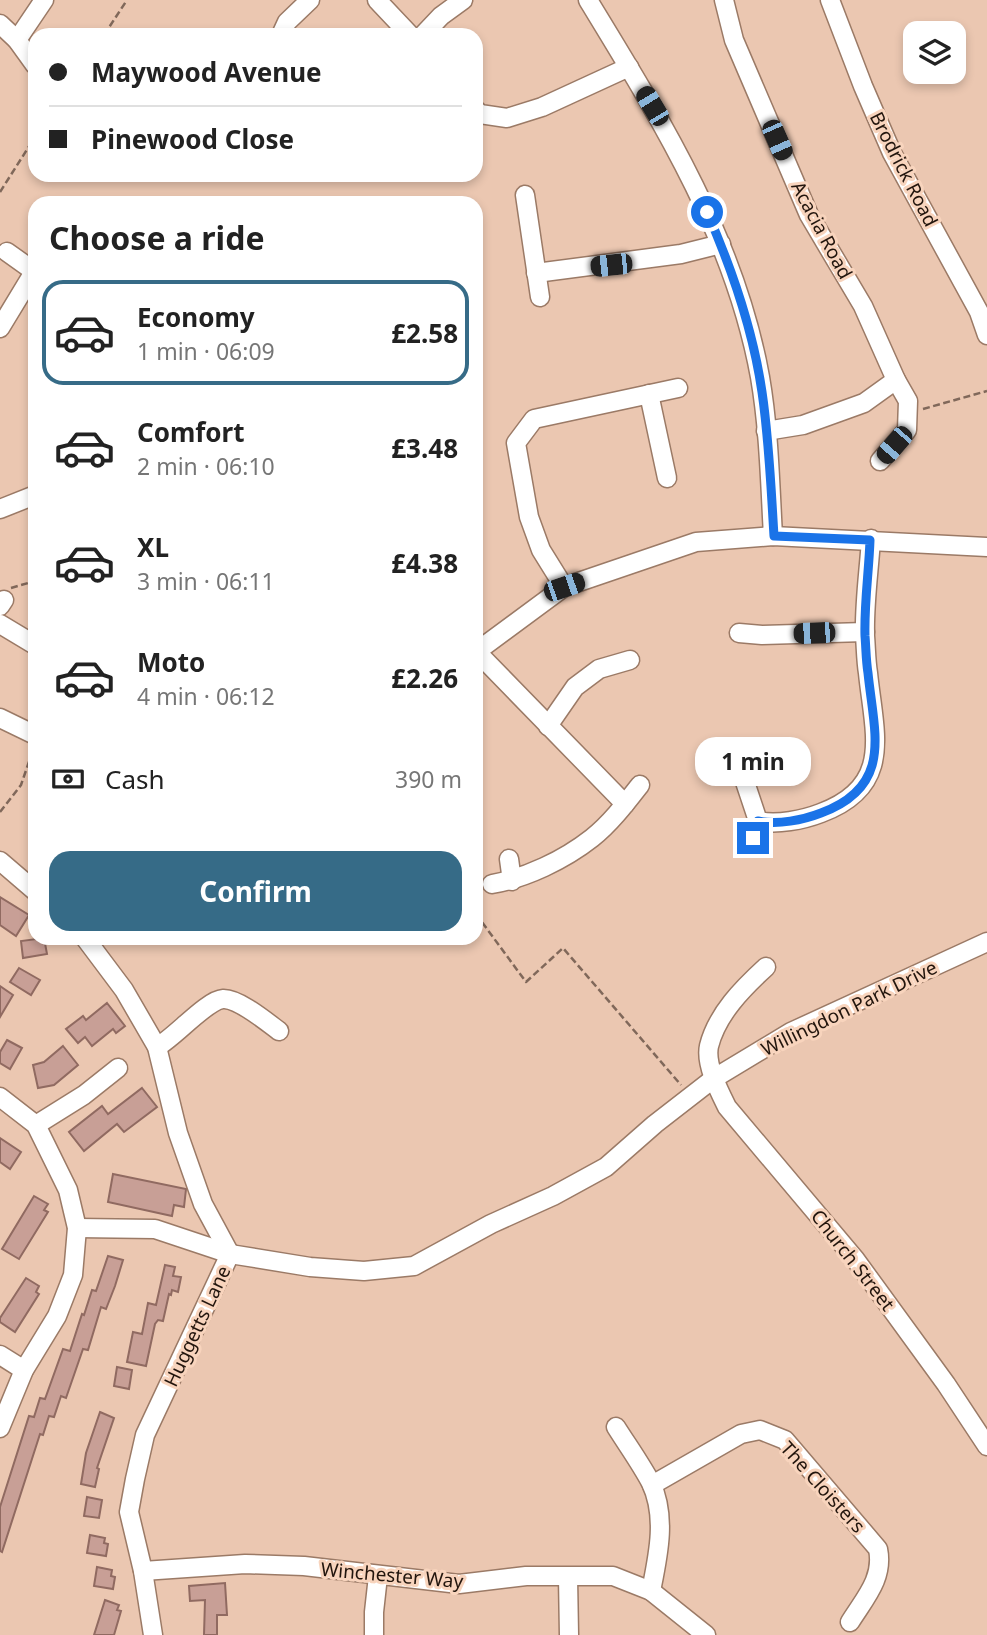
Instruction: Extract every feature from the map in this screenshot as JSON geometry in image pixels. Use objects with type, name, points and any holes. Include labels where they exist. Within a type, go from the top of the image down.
[{"type":"street","points":[[17,40],[44,0]]},
{"type":"street","points":[[285,28],[310,0]]},
{"type":"street","points":[[377,0],[403,28]]},
{"type":"street","points":[[430,28],[463,0]]},
{"type":"street","points":[[588,0],[684,162],[721,244],[743,307],[759,373],[774,536]]},
{"type":"street","name":"Acacia Road","points":[[724,0],[734,40],[809,215],[863,306],[908,401]]},
{"type":"street","name":"Brodrick Road","points":[[830,0],[892,153],[983,310],[987,335]]},
{"type":"street","points":[[0,24],[28,55]]},
{"type":"street","points":[[483,114],[508,118],[542,107],[629,67]]},
{"type":"street","points":[[525,194],[540,297]]},
{"type":"street","points":[[536,273],[657,257],[721,244]]},
{"type":"street","points":[[6,252],[28,267]]},
{"type":"street","points":[[0,328],[28,283]]},
{"type":"street","points":[[766,431],[803,425],[864,403],[896,380]]},
{"type":"street","points":[[564,587],[541,550],[529,516],[516,443],[534,419],[677,388]]},
{"type":"street","points":[[649,394],[667,478]]},
{"type":"street","points":[[880,461],[907,430],[908,401]]},
{"type":"street","points":[[0,509],[28,498]]},
{"type":"street","points":[[483,646],[564,587],[696,542],[774,536],[987,547]]},
{"type":"street","points":[[745,782],[756,830],[770,824],[815,816],[841,806],[859,788],[872,769],[876,748],[875,719],[865,632],[870,540]]},
{"type":"street","points":[[0,624],[28,641]]},
{"type":"street","points":[[739,633],[760,642],[865,632]]},
{"type":"street","points":[[483,658],[625,804]]},
{"type":"street","points":[[548,726],[575,687],[599,668],[630,660]]},
{"type":"street","points":[[0,718],[28,732]]},
{"type":"street","points":[[492,884],[512,881],[562,858],[593,837],[640,785]]},
{"type":"street","points":[[509,859],[512,881]]},
{"type":"street","points":[[0,861],[28,885]]},
{"type":"street","name":"Willingdon Park Drive","points":[[713,1079],[791,1032],[987,942]]},
{"type":"street","points":[[90,945],[124,990],[158,1046],[178,1133],[203,1204],[230,1254]]},
{"type":"street","points":[[713,1079],[709,1047],[720,1021],[742,990],[766,967]]},
{"type":"street","points":[[158,1046],[170,1039],[211,1002],[223,999],[236,1003],[279,1031]]},
{"type":"street","points":[[36,1125],[84,1095],[118,1068]]},
{"type":"street","name":"Huggetts Lane","points":[[153,1635],[143,1572],[128,1511],[145,1435],[230,1254],[310,1267],[364,1271],[414,1266],[606,1167],[713,1079]]},
{"type":"street","name":"Church Street","points":[[713,1079],[727,1107],[855,1259],[946,1384],[987,1446]]},
{"type":"street","points":[[0,1097],[36,1125],[68,1190],[77,1228],[73,1275],[57,1316],[24,1370],[0,1428]]},
{"type":"street","points":[[77,1228],[155,1229],[230,1254]]},
{"type":"street","points":[[0,1355],[24,1370]]},
{"type":"street","points":[[616,1427],[652,1485],[659,1513],[661,1545],[651,1591]]},
{"type":"street","name":"The Cloisters","points":[[652,1485],[741,1434],[760,1430],[785,1440],[878,1549],[880,1561],[876,1581],[850,1622]]},
{"type":"street","name":"Winchester Way","points":[[143,1572],[245,1564],[304,1566],[459,1584],[526,1576],[613,1576],[651,1591],[706,1635]]},
{"type":"street","points":[[374,1635],[379,1576]]},
{"type":"street","points":[[568,1577],[569,1635]]},
{"type":"path","points":[[109,28],[127,0]]},
{"type":"path","points":[[0,192],[28,148]]},
{"type":"path","points":[[908,401],[913,412],[987,391]]},
{"type":"path","points":[[1,599],[28,585]]},
{"type":"path","points":[[0,812],[20,785],[28,763]]},
{"type":"path","points":[[483,924],[526,982],[563,948],[691,1096]]},
{"type":"building","points":[[0,897],[28,914],[16,936],[0,925]]},
{"type":"building","points":[[28,940],[28,945],[45,945],[47,954],[23,958],[21,941]]},
{"type":"building","points":[[19,968],[40,980],[31,995],[10,982]]},
{"type":"building","points":[[0,986],[13,995],[0,1017]]},
{"type":"building","points":[[107,1003],[125,1026],[116,1033],[113,1029],[92,1046],[85,1037],[78,1043],[66,1029],[83,1016],[86,1020]]},
{"type":"building","points":[[7,1040],[22,1048],[10,1069],[0,1063],[0,1052]]},
{"type":"building","points":[[63,1046],[78,1065],[54,1085],[38,1088],[33,1065],[44,1062]]},
{"type":"building","points":[[142,1088],[157,1107],[124,1132],[117,1124],[84,1151],[69,1132],[102,1106],[108,1114]]},
{"type":"building","points":[[0,1138],[21,1152],[10,1169],[0,1162]]},
{"type":"building","points":[[113,1174],[186,1189],[184,1207],[174,1205],[172,1216],[108,1202]]},
{"type":"building","points":[[34,1196],[48,1204],[44,1210],[48,1212],[19,1259],[2,1249]]},
{"type":"building","points":[[108,1256],[123,1260],[115,1286],[106,1309],[101,1307],[88,1350],[83,1349],[66,1398],[61,1396],[54,1417],[49,1416],[43,1435],[40,1434],[2,1552],[0,1507],[29,1416],[34,1417],[40,1398],[45,1399],[63,1349],[70,1351],[82,1314],[84,1315],[92,1290],[96,1291]]},
{"type":"building","points":[[165,1265],[175,1267],[173,1276],[181,1277],[178,1292],[172,1290],[171,1295],[169,1294],[163,1321],[158,1320],[155,1324],[146,1366],[127,1362],[133,1332],[142,1334],[148,1303],[156,1305]]},
{"type":"building","points":[[26,1278],[39,1286],[36,1292],[39,1294],[15,1332],[0,1322],[0,1318]]},
{"type":"building","points":[[117,1367],[132,1370],[129,1389],[114,1386]]},
{"type":"building","points":[[100,1412],[114,1418],[97,1468],[95,1487],[81,1484],[86,1453]]},
{"type":"building","points":[[87,1497],[102,1500],[99,1518],[84,1516]]},
{"type":"building","points":[[90,1535],[105,1538],[104,1543],[108,1544],[106,1556],[87,1553]]},
{"type":"building","points":[[97,1567],[112,1570],[111,1576],[115,1577],[113,1589],[94,1586]]},
{"type":"building","points":[[225,1583],[227,1615],[217,1615],[217,1635],[204,1635],[205,1600],[190,1601],[189,1586]]},
{"type":"building","points":[[105,1600],[119,1605],[117,1610],[121,1611],[114,1635],[94,1635]]},
{"type":"route","points":[[707,212],[743,307],[759,373],[774,536],[870,540],[865,632],[875,719],[876,748],[872,769],[859,788],[841,806],[815,816],[770,824],[758,821],[753,838]]}]
